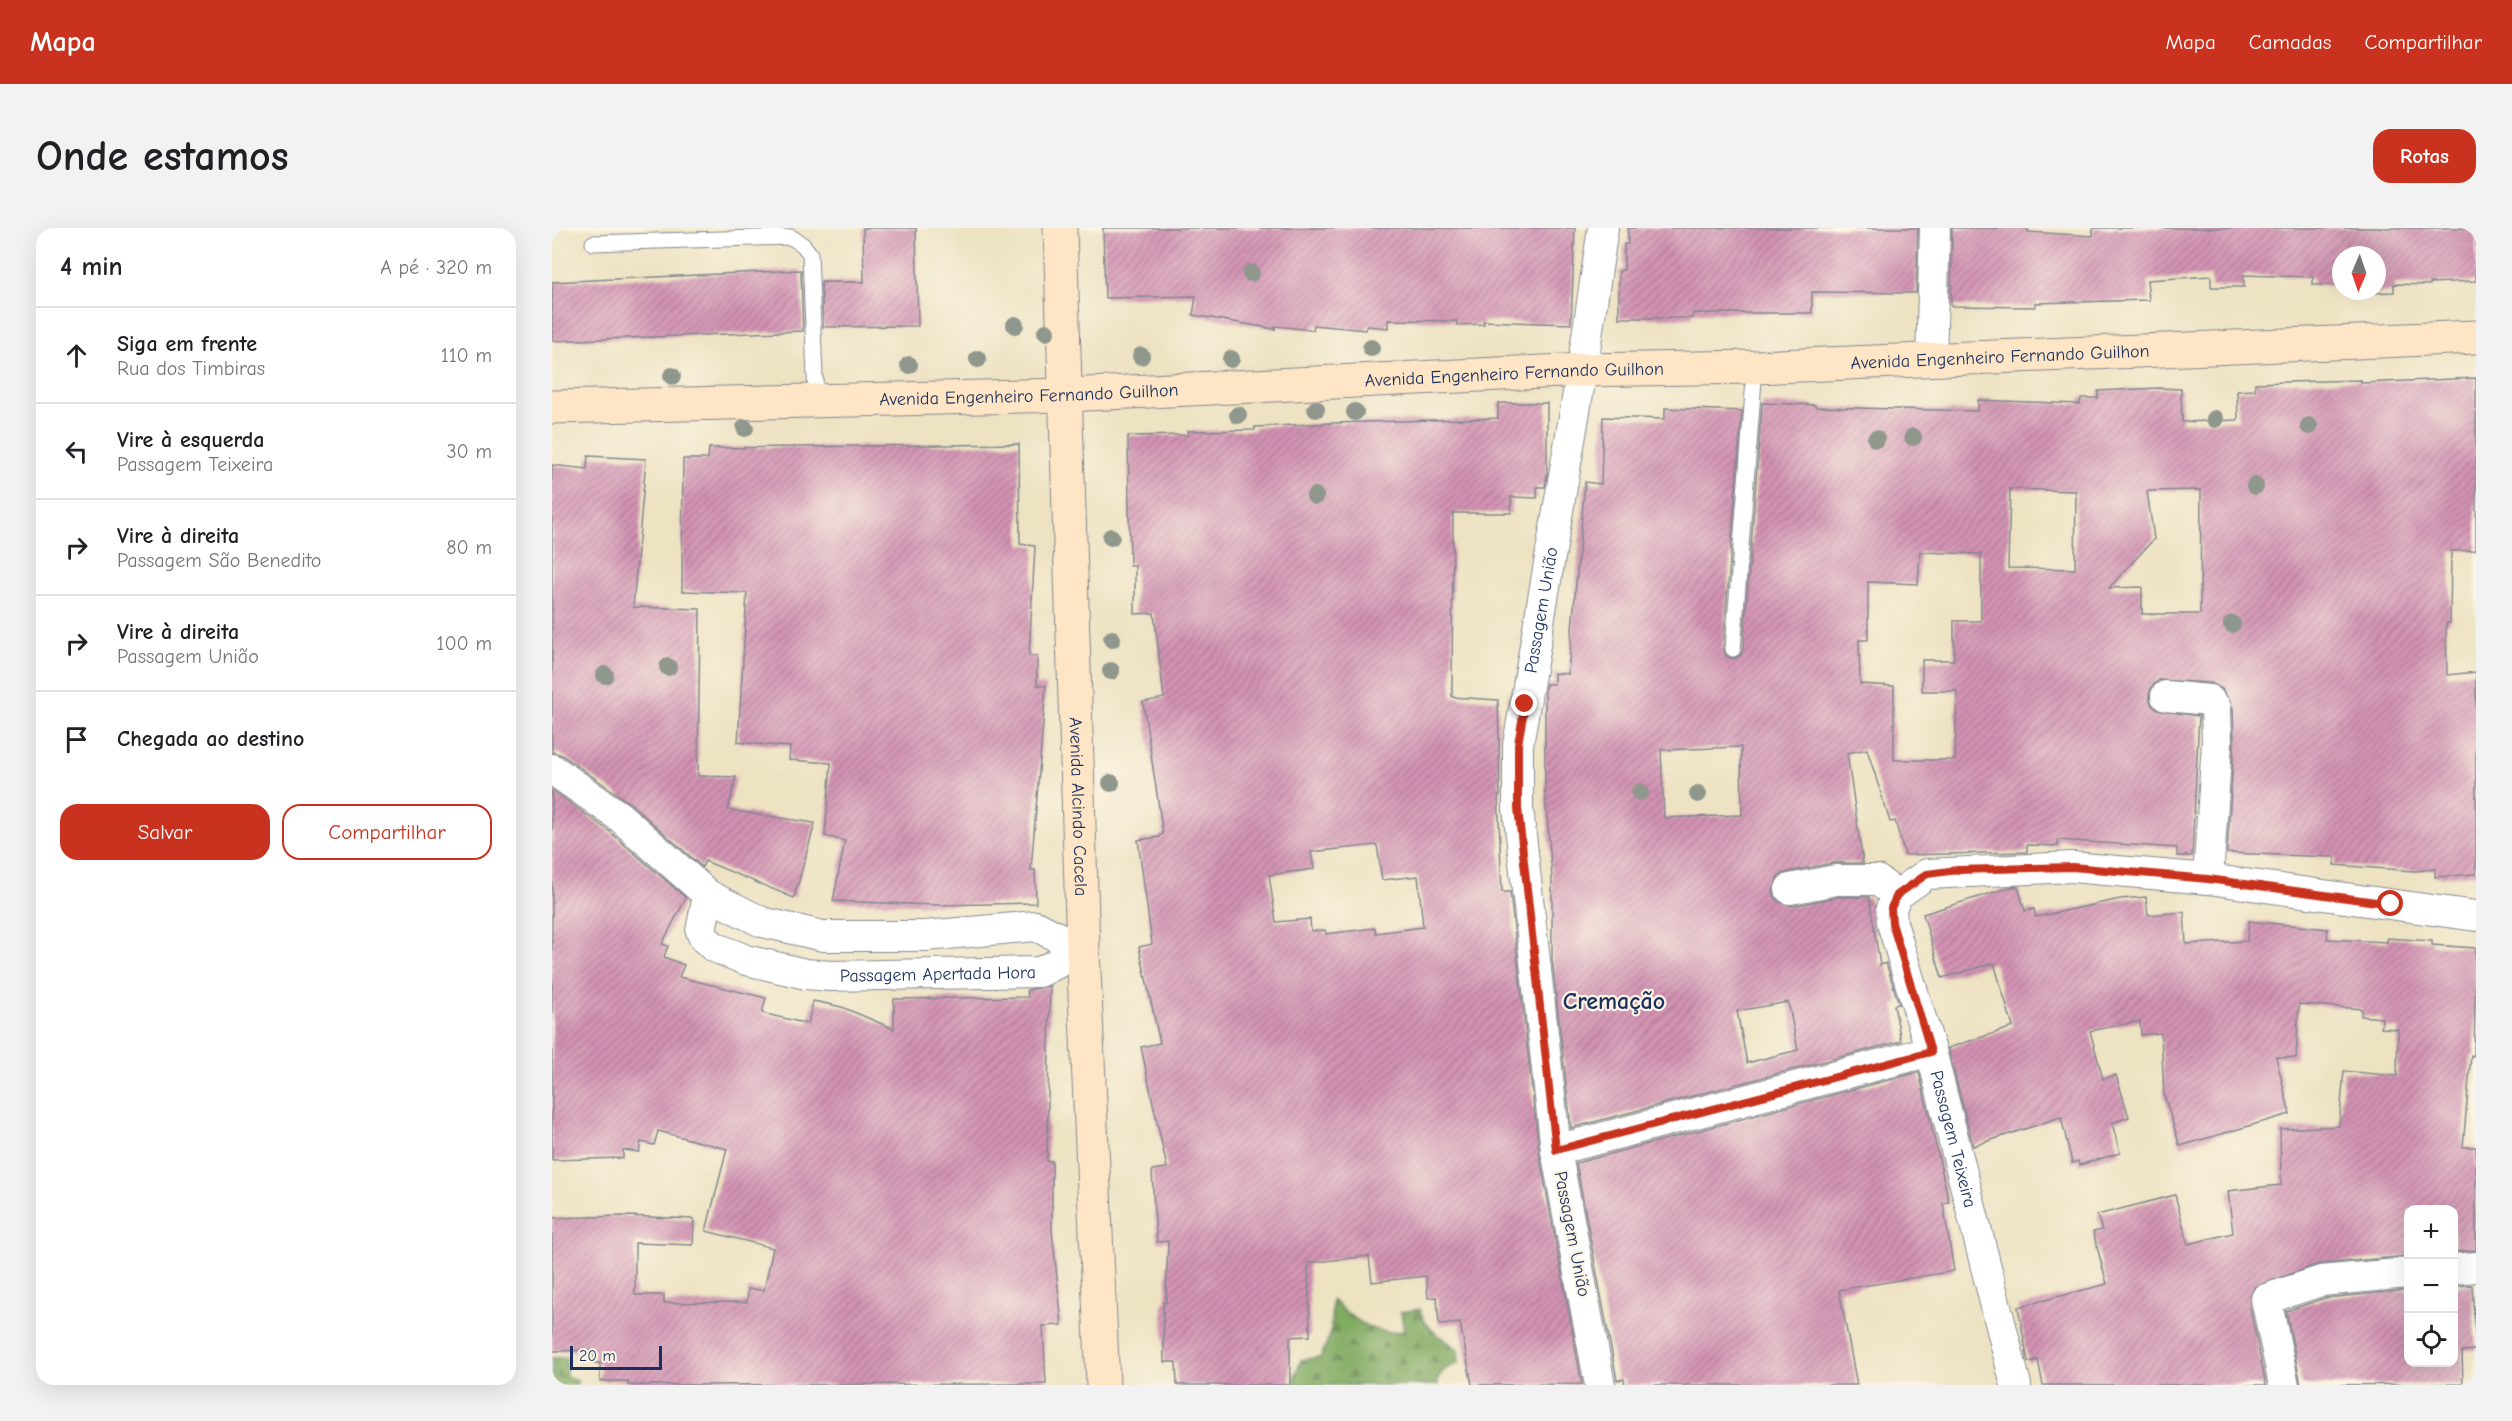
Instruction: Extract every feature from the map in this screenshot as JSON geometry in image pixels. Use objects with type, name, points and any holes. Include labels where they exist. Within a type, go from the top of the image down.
[{"type":"main road","name":"Avenida Alcindo Cacela","points":[[1060,228],[1083,950],[1103,1385]]},
{"type":"main road","name":"Avenida Engenheiro Fernando Guilhon","points":[[552,407],[1066,395],[1582,370],[1755,368],[2476,337]]},
{"type":"street","name":"Passagem União","points":[[1600,1385],[1556,1150],[1518,808],[1518,744],[1582,370],[1603,228]]},
{"type":"street","points":[[1931,360],[1935,228]]},
{"type":"street","points":[[2166,696],[2209,700],[2216,708],[2217,743],[2208,879]]},
{"type":"street","name":"Passagem Apertada Hora","points":[[552,769],[621,817],[708,895],[762,922],[824,936],[924,936],[1036,926],[1083,950]]},
{"type":"street","points":[[1790,889],[1836,880],[1877,880],[1897,895],[1927,874],[1957,870],[2072,867],[2208,879],[2476,916]]},
{"type":"street","name":"Passagem Apertada Hora","points":[[708,895],[701,931],[708,942],[746,960],[806,974],[1040,972],[1083,950]]},
{"type":"street","name":"Passagem Teixeira","points":[[1897,895],[1891,908],[1892,923],[1931,1052],[2016,1385]]},
{"type":"street","points":[[1556,1150],[1931,1052]]},
{"type":"street","points":[[2458,1269],[2476,1267]]},
{"type":"street","points":[[2284,1385],[2266,1299],[2321,1281],[2404,1273]]},
{"type":"lane","points":[[593,243],[791,237],[803,244],[810,254],[816,401]]},
{"type":"lane","points":[[1734,649],[1755,368]]},
{"type":"green space","points":[[1332,1300],[1356,1320],[1373,1329],[1383,1331],[1404,1331],[1401,1312],[1420,1309],[1422,1317],[1430,1328],[1458,1350],[1459,1362],[1445,1369],[1437,1379],[1438,1385],[1296,1385],[1295,1376],[1301,1360],[1321,1357],[1331,1332]]},
{"type":"green space","points":[[566,1357],[566,1376],[577,1381],[576,1385],[552,1385],[552,1358]]},
{"type":"building","points":[[863,228],[916,228],[918,326],[823,327],[821,282],[864,282]]},
{"type":"building","points":[[1103,228],[1575,228],[1571,324],[1483,321],[1484,324],[1457,325],[1457,321],[1388,320],[1388,328],[1367,326],[1366,330],[1314,325],[1313,330],[1275,326],[1275,329],[1193,315],[1196,296],[1105,298]]},
{"type":"building","points":[[1628,228],[1918,228],[1916,293],[1812,292],[1812,313],[1693,313],[1692,318],[1619,318],[1619,271],[1624,270],[1624,244],[1628,244]]},
{"type":"building","points":[[1952,228],[2028,228],[2028,232],[2093,236],[2093,228],[2476,228],[2476,281],[2430,283],[2430,285],[2394,284],[2394,292],[2386,292],[2386,246],[2332,246],[2332,285],[2313,285],[2313,277],[2243,275],[2244,287],[2211,287],[2211,276],[2147,280],[2149,300],[2035,303],[2035,307],[1951,306]]},
{"type":"building","points":[[801,270],[803,331],[552,341],[552,282]]},
{"type":"building","points":[[2476,378],[2476,550],[2451,551],[2450,623],[2446,623],[2447,675],[2476,672],[2476,874],[2435,877],[2435,869],[2414,871],[2334,865],[2335,857],[2227,853],[2234,744],[2233,708],[2222,689],[2211,683],[2159,680],[2152,686],[2149,694],[2151,704],[2157,710],[2199,716],[2192,856],[2177,856],[2177,848],[2058,840],[2058,846],[2027,845],[2027,852],[1905,855],[1895,821],[1890,822],[1867,749],[1847,753],[1863,863],[1833,863],[1787,872],[1778,876],[1773,892],[1777,901],[1793,906],[1838,897],[1869,897],[1880,965],[1886,963],[1899,1004],[1894,1005],[1901,1041],[1571,1128],[1552,959],[1552,877],[1545,792],[1545,690],[1546,684],[1554,684],[1554,673],[1568,674],[1585,482],[1601,484],[1603,417],[1665,419],[1665,408],[1742,411],[1723,648],[1727,657],[1733,659],[1741,655],[1743,650],[1762,403],[1815,405],[1815,407],[1978,411],[1978,400],[2080,404],[2081,398],[2098,398],[2098,391],[2159,388],[2181,389],[2182,422],[2238,420],[2237,391],[2255,390],[2255,383],[2361,380],[2361,383]],"holes":[[[2010,489],[2076,491],[2075,569],[2008,568]],[[2201,490],[2200,614],[2142,614],[2142,587],[2109,588],[2154,539],[2147,491]],[[1920,552],[1981,554],[1981,621],[1954,621],[1954,660],[1922,660],[1922,691],[1957,691],[1955,760],[1894,760],[1894,686],[1860,684],[1859,640],[1868,640],[1868,582],[1918,584]],[[1741,747],[1742,815],[1664,818],[1661,750]],[[1788,1002],[1798,1050],[1747,1063],[1737,1011]]]},
{"type":"building","points":[[1498,403],[1547,403],[1545,487],[1537,487],[1537,498],[1511,497],[1511,513],[1453,513],[1452,697],[1498,700],[1500,796],[1498,796],[1502,892],[1510,892],[1539,1152],[1582,1384],[1472,1385],[1460,1323],[1439,1325],[1437,1297],[1428,1298],[1426,1276],[1372,1282],[1369,1256],[1308,1263],[1310,1336],[1290,1337],[1290,1385],[1177,1385],[1176,1362],[1164,1362],[1163,1302],[1166,1302],[1168,1241],[1157,1242],[1152,1170],[1167,1168],[1141,1047],[1160,1043],[1139,947],[1152,944],[1138,840],[1160,837],[1163,834],[1143,702],[1164,698],[1154,613],[1135,614],[1135,566],[1130,566],[1128,436],[1188,435],[1188,431],[1255,430],[1255,427],[1333,423],[1498,418]],"holes":[[[1377,845],[1382,880],[1418,876],[1423,927],[1376,933],[1375,928],[1326,934],[1325,930],[1311,931],[1310,919],[1276,922],[1269,875],[1314,869],[1311,852]]]},
{"type":"building","points":[[1019,444],[1020,544],[1035,546],[1029,656],[1037,656],[1037,685],[1046,686],[1031,870],[1035,870],[1036,903],[936,905],[833,901],[845,841],[825,836],[831,763],[789,760],[790,747],[738,742],[747,593],[682,591],[683,459],[708,459],[709,448]]},
{"type":"building","points":[[588,456],[646,459],[633,607],[700,609],[698,776],[736,777],[728,810],[815,823],[794,898],[705,861],[702,867],[630,803],[562,755],[552,752],[552,465],[587,469]]},
{"type":"building","points":[[552,790],[609,831],[686,898],[662,944],[668,946],[664,957],[684,965],[679,977],[766,998],[762,1013],[808,1024],[813,1001],[842,1007],[894,1029],[894,999],[1028,997],[1027,990],[1050,986],[1047,1161],[1052,1161],[1052,1230],[1062,1325],[1043,1326],[1046,1384],[628,1385],[628,1381],[600,1381],[600,1363],[594,1363],[594,1350],[552,1351],[552,1218],[626,1216],[694,1219],[693,1245],[635,1243],[635,1295],[664,1295],[664,1303],[747,1302],[748,1289],[764,1290],[773,1248],[706,1231],[727,1149],[658,1131],[654,1145],[641,1142],[639,1152],[623,1150],[623,1158],[552,1160]]},
{"type":"building","points":[[2011,887],[2018,887],[2025,911],[2034,909],[2036,917],[2120,899],[2146,897],[2148,915],[2184,912],[2186,944],[2247,941],[2249,921],[2328,929],[2327,939],[2387,942],[2387,938],[2432,941],[2432,945],[2476,948],[2474,1056],[2471,1055],[2463,1147],[2476,1147],[2476,1250],[2458,1252],[2458,1205],[2404,1205],[2404,1256],[2319,1264],[2254,1287],[2249,1303],[2266,1385],[2043,1385],[2038,1360],[2028,1362],[2018,1307],[2107,1284],[2093,1232],[2102,1230],[2097,1215],[2175,1195],[2188,1244],[2233,1233],[2228,1191],[2281,1185],[2280,1129],[2339,1126],[2344,1071],[2397,1076],[2398,1029],[2381,1028],[2382,1018],[2361,1016],[2362,1009],[2299,1004],[2296,1058],[2276,1057],[2290,1114],[2180,1146],[2164,1095],[2161,1033],[2141,1035],[2140,1021],[2090,1031],[2103,1079],[2116,1075],[2129,1117],[2112,1123],[2120,1153],[2079,1165],[2078,1161],[2072,1163],[2061,1117],[1973,1146],[1948,1048],[2013,1027],[1994,963],[1942,978],[1923,914]]},
{"type":"building","points":[[1919,1072],[1949,1202],[1943,1203],[1954,1271],[1839,1290],[1857,1385],[1625,1385],[1624,1379],[1617,1380],[1576,1163]]},
{"type":"building","points":[[2472,1285],[2476,1350],[2462,1351],[2463,1384],[2301,1385],[2286,1311],[2325,1298],[2404,1290],[2404,1367],[2458,1367],[2458,1286]]},
{"type":"district","name":"Cremação","points":[[1614,1001]]},
{"type":"route","points":[[1525,704],[1518,744],[1518,808],[1556,1150],[1931,1052],[1892,923],[1891,908],[1897,895],[1927,874],[1957,870],[2072,867],[2208,879],[2391,904]]}]
